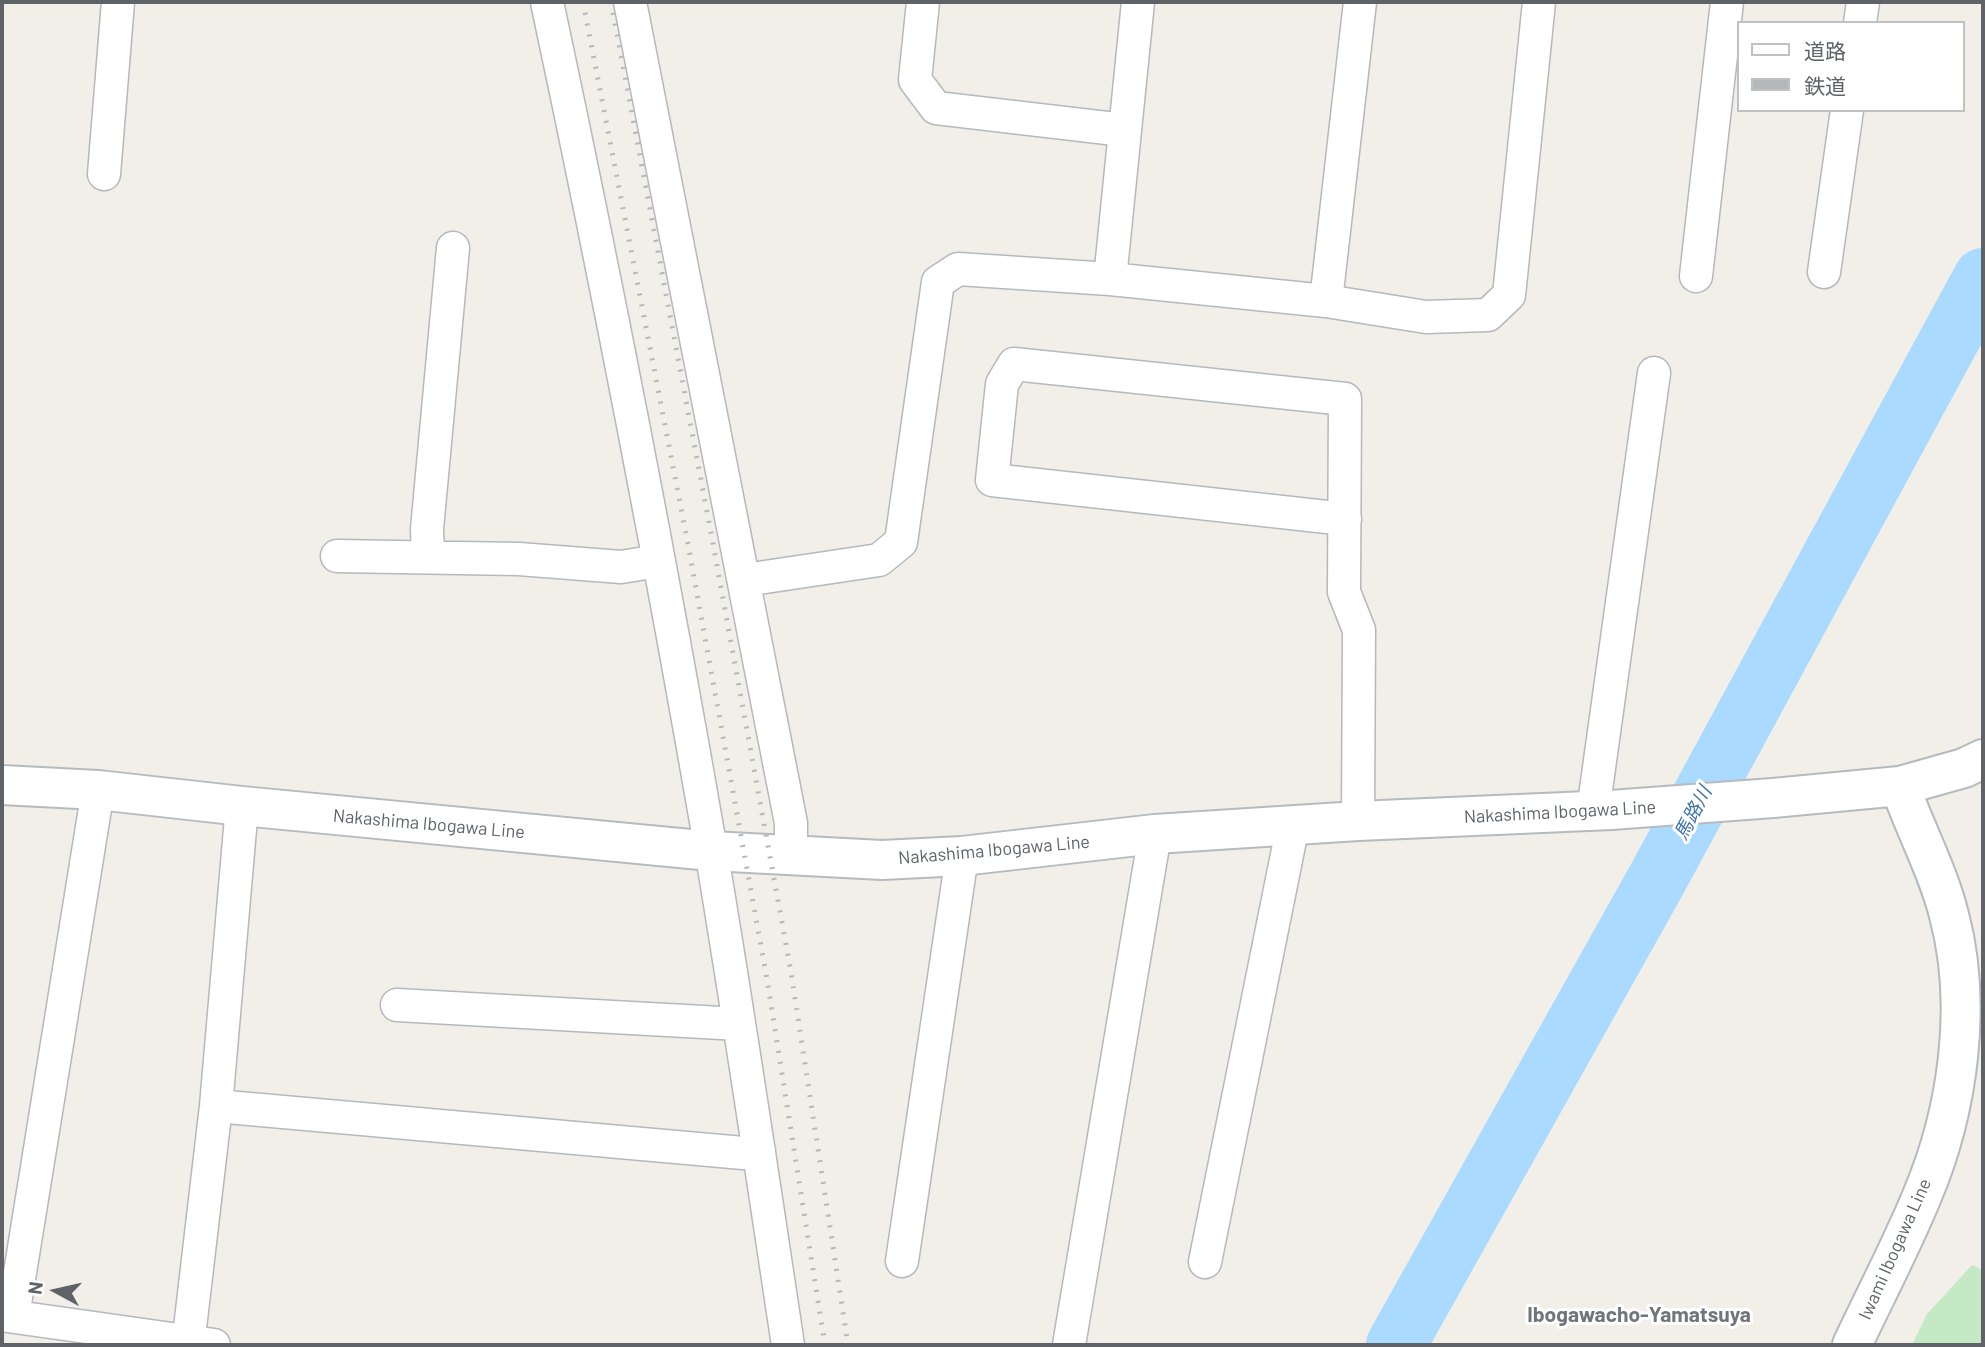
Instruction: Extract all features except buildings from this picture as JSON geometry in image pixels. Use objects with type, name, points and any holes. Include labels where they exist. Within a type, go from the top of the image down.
[{"type":"main road","name":"Nakashima Ibogawa Line","points":[[2,785],[98,790],[711,851],[882,860],[962,856],[1155,834],[1358,821],[1602,811],[1773,798],[1900,786],[1965,768],[1983,759]]},
{"type":"main road","name":"Iwami Ibogawa Line","points":[[1852,1345],[1923,1194],[1951,1107],[1972,980],[1900,786]]},
{"type":"street","points":[[104,174],[118,2]]},
{"type":"street","points":[[547,2],[658,561],[711,851],[788,1345]]},
{"type":"street","points":[[630,2],[791,823],[791,856]]},
{"type":"street","points":[[923,2],[915,80],[936,108],[1124,130]]},
{"type":"street","points":[[1110,279],[1138,2]]},
{"type":"street","points":[[1326,301],[1360,2]]},
{"type":"street","points":[[745,580],[879,560],[901,542],[938,282],[958,270],[1110,279],[1326,301],[1426,317],[1488,315],[1508,295],[1539,2]]},
{"type":"street","points":[[1696,276],[1727,2]]},
{"type":"street","points":[[1860,21],[1863,2]]},
{"type":"street","points":[[1824,272],[1847,112]]},
{"type":"street","points":[[428,557],[427,529],[453,248]]},
{"type":"street","points":[[1345,519],[992,480],[1002,384],[1014,365],[1345,399],[1345,519],[1344,592],[1359,629],[1358,821]]},
{"type":"street","points":[[1602,811],[1654,373]]},
{"type":"street","points":[[337,556],[519,559],[621,567],[658,561]]},
{"type":"street","points":[[98,790],[8,1316],[197,1344],[242,806]]},
{"type":"street","points":[[1205,1262],[1293,825]]},
{"type":"street","points":[[1069,1345],[1155,834]]},
{"type":"street","points":[[902,1261],[962,856]]},
{"type":"street","points":[[397,1004],[739,1024]]},
{"type":"street","points":[[216,1106],[743,1153],[759,1151]]},
{"type":"green space","points":[[1972,1265],[1983,1270],[1983,1345],[1912,1345],[1927,1314]]},
{"type":"waterway","name":"馬路川","points":[[1396,1345],[1656,881],[1983,278]]},
{"type":"railway","points":[[583,2],[688,544],[767,979],[825,1345]]},
{"type":"railway","points":[[611,2],[791,972],[848,1345]]},
{"type":"district","name":"Ibogawacho-Yamatsuya","points":[[1639,1315]]}]
